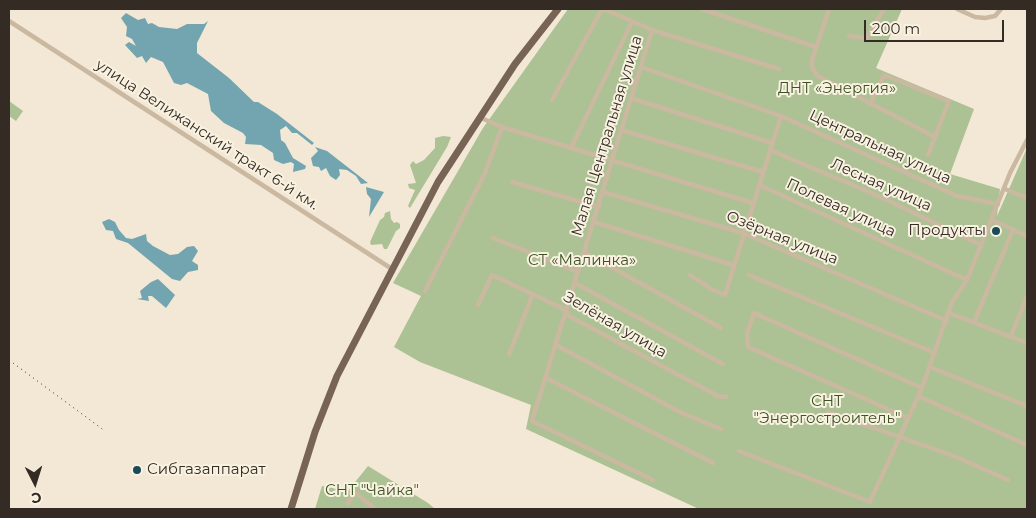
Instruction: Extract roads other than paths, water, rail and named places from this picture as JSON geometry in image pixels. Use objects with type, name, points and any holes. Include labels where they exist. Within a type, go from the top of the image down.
[{"type":"main road","points":[[291,509],[316,432],[337,376],[438,182],[479,117],[558,9]]},
{"type":"street","points":[[552,100],[603,9],[652,30],[779,69]]},
{"type":"street","points":[[702,9],[816,47]]},
{"type":"street","points":[[829,9],[812,60],[814,72],[822,79],[935,137]]},
{"type":"street","points":[[848,36],[867,38],[884,9]]},
{"type":"street","points":[[957,9],[976,17],[985,18],[995,16],[1001,9]]},
{"type":"street","name":"улица Велижанский тракт 6-й км.","points":[[9,21],[392,269]]},
{"type":"street","points":[[571,148],[632,22]]},
{"type":"street","name":"Малая Центральная улица","points":[[652,30],[532,422],[653,480]]},
{"type":"street","name":"Центральная улица","points":[[641,67],[781,116],[957,196],[998,204]]},
{"type":"street","points":[[870,104],[884,75],[949,101],[928,155]]},
{"type":"street","points":[[631,98],[772,143]]},
{"type":"street","points":[[690,275],[711,290],[725,295],[781,116]]},
{"type":"street","points":[[479,117],[502,127],[753,203]]},
{"type":"street","points":[[425,291],[485,173],[502,127]]},
{"type":"street","points":[[621,130],[763,172]]},
{"type":"street","points":[[739,451],[870,502],[922,388],[947,321],[952,302],[967,280],[1010,173],[1027,140]]},
{"type":"street","name":"Лесная улица","points":[[770,150],[874,194],[981,246]]},
{"type":"street","points":[[512,182],[599,207]]},
{"type":"street","name":"Полевая улица","points":[[759,185],[967,280]]},
{"type":"street","points":[[1005,189],[1027,198]]},
{"type":"street","name":"Озёрная улица","points":[[603,192],[743,233],[947,321]]},
{"type":"street","points":[[992,220],[1027,236]]},
{"type":"street","points":[[594,222],[733,265]]},
{"type":"street","points":[[974,322],[1013,230]]},
{"type":"street","points":[[493,238],[578,272]]},
{"type":"street","points":[[584,252],[721,328]]},
{"type":"street","name":"Зелёная улица","points":[[478,305],[492,275],[566,310],[569,316],[718,396],[726,397]]},
{"type":"street","points":[[749,275],[935,353]]},
{"type":"street","points":[[575,283],[723,364]]},
{"type":"street","points":[[509,354],[533,294]]},
{"type":"street","points":[[1011,336],[1027,296]]},
{"type":"street","points":[[908,418],[748,347],[747,333],[754,313],[922,388]]},
{"type":"street","points":[[949,313],[1027,343]]},
{"type":"street","points":[[556,345],[680,412],[721,429]]},
{"type":"street","points":[[930,367],[1027,406]]},
{"type":"street","points":[[546,378],[713,463]]},
{"type":"street","points":[[918,396],[1027,445]]},
{"type":"street","points":[[828,412],[900,436],[1008,480]]},
{"type":"street","points":[[348,503],[355,492],[375,509]]},
{"type":"water","points":[[126,13],[138,20],[145,18],[148,24],[152,23],[159,27],[177,29],[187,24],[204,24],[208,21],[197,43],[197,53],[229,78],[254,102],[258,102],[277,114],[314,143],[312,145],[297,133],[292,133],[286,126],[280,130],[281,140],[285,143],[293,158],[306,166],[305,169],[293,172],[294,164],[291,162],[283,164],[274,160],[273,153],[261,145],[245,144],[246,137],[243,133],[224,123],[211,111],[208,94],[187,83],[181,85],[174,83],[163,62],[151,57],[146,63],[142,56],[137,58],[125,45],[129,42],[136,46],[132,39],[126,36],[127,27],[121,18]]},
{"type":"water","points":[[315,147],[327,151],[368,183],[361,184],[356,176],[347,170],[339,169],[340,175],[336,180],[330,176],[326,168],[321,171],[319,167],[313,166],[311,158],[318,151]]},
{"type":"water","points":[[366,187],[384,192],[369,217],[371,199],[367,194]]},
{"type":"water","points":[[109,219],[115,222],[126,238],[132,239],[146,234],[147,241],[170,255],[178,254],[187,247],[194,246],[198,251],[192,261],[198,265],[198,270],[188,272],[180,281],[172,279],[128,243],[116,239],[113,231],[106,230],[102,222]]},
{"type":"water","points":[[158,279],[175,295],[166,308],[152,296],[148,296],[149,301],[137,299],[142,298],[140,291]]},
{"type":"railway","points":[[9,360],[105,431]]},
{"type":"place","name":"Продукты","points":[[996,231]]},
{"type":"place","name":"Сибгазаппарат","points":[[137,470]]},
{"type":"park label","name":"ДНТ «Энергия»","points":[[837,89]]},
{"type":"park label","name":"CТ «Малинка»","points":[[582,261]]},
{"type":"park label","name":"СНТ \"Энергостроитель\"","points":[[827,410]]},
{"type":"park label","name":"СНТ \"Чайка\"","points":[[372,491]]}]
